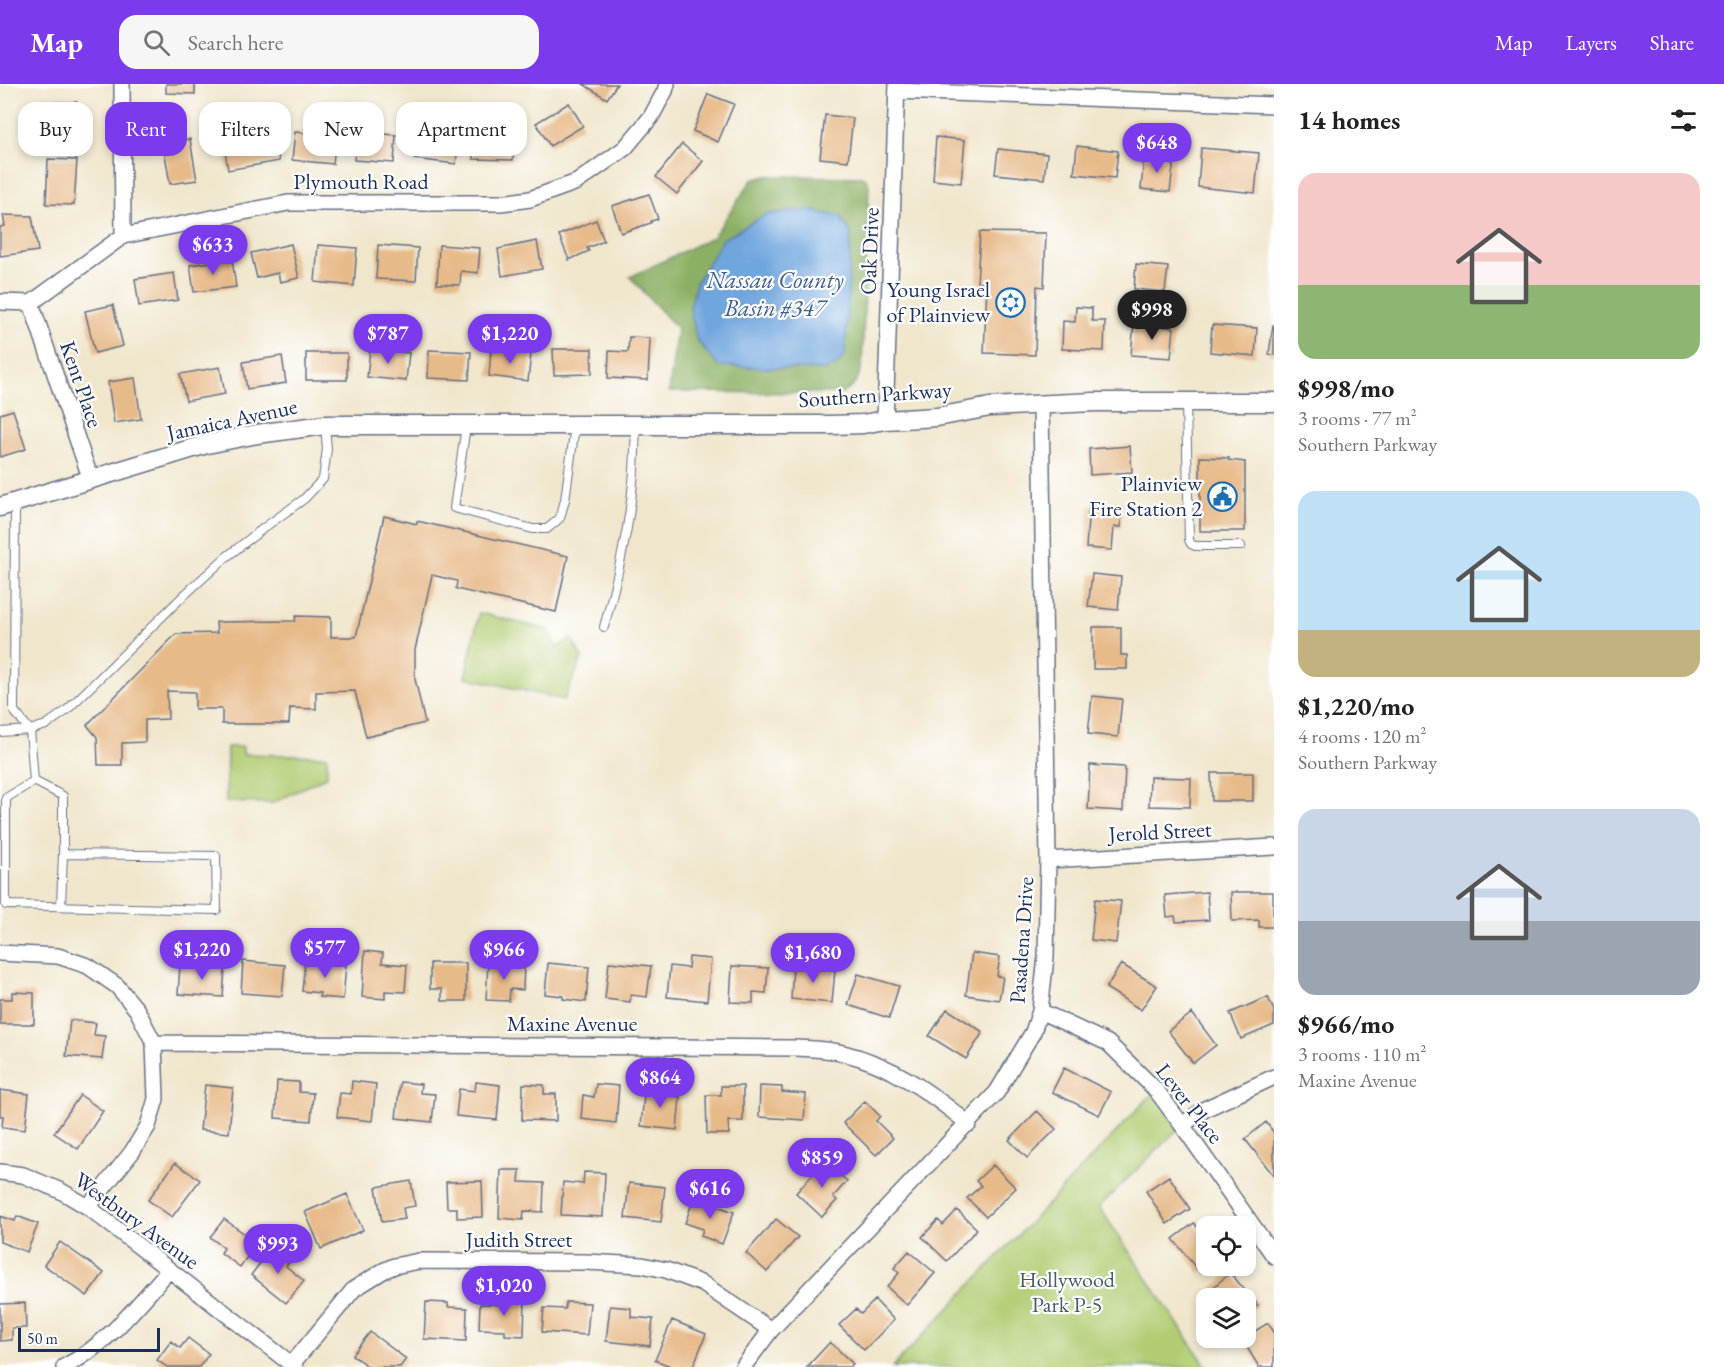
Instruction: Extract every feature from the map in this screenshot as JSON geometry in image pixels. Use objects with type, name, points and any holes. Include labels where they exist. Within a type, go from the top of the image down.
[{"type":"street","points":[[122,84],[123,236]]},
{"type":"street","name":"Plymouth Road","points":[[31,303],[123,236],[288,203],[501,203],[530,199],[577,182],[624,148],[651,117],[667,84]]},
{"type":"street","points":[[897,88],[1274,105]]},
{"type":"street","name":"Oak Drive","points":[[885,420],[897,88]]},
{"type":"street","points":[[0,302],[31,303]]},
{"type":"street","name":"Kent Place","points":[[31,303],[91,480]]},
{"type":"street","name":"Southern Parkway","points":[[473,425],[842,425],[937,417],[990,407],[1094,402],[1274,402]]},
{"type":"street","name":"Pasadena Drive","points":[[743,1367],[771,1330],[998,1092],[1033,1032],[1040,1011],[1046,957],[1048,860],[1041,405]]},
{"type":"street","name":"Jamaica Avenue","points":[[8,505],[207,444],[257,434],[324,425],[473,425]]},
{"type":"street","name":"Jerold Street","points":[[1048,860],[1274,847]]},
{"type":"street","points":[[0,953],[58,956],[88,966],[117,986],[137,1010],[154,1043],[156,1099],[148,1126],[132,1152],[88,1208]]},
{"type":"street","name":"Lever Place","points":[[1040,1011],[1108,1043],[1156,1090],[1274,1256]]},
{"type":"street","name":"Maxine Avenue","points":[[154,1043],[796,1047],[842,1053],[889,1068],[929,1092],[969,1124]]},
{"type":"street","points":[[1182,1125],[1205,1109],[1274,1077]]},
{"type":"street","name":"Westbury Avenue","points":[[0,1173],[23,1175],[61,1191],[88,1208],[294,1366]]},
{"type":"street","name":"Judith Street","points":[[294,1366],[354,1289],[388,1268],[419,1261],[586,1262],[642,1265],[666,1270],[703,1284],[771,1330]]},
{"type":"street","points":[[64,1367],[85,1355],[111,1334],[169,1270]]},
{"type":"lane","points":[[1186,402],[1191,544],[1195,546],[1241,546]]},
{"type":"lane","points":[[0,732],[30,730],[46,725],[66,711],[171,607],[225,558],[304,499],[323,479],[327,449],[324,425]]},
{"type":"lane","points":[[473,425],[454,508],[533,529],[547,530],[560,518],[565,500],[576,425]]},
{"type":"lane","points":[[604,627],[616,585],[627,526],[633,482],[636,425]]},
{"type":"lane","points":[[8,505],[14,711],[30,730],[34,781]]},
{"type":"lane","points":[[34,781],[63,795],[61,906]]},
{"type":"lane","points":[[34,781],[6,798],[6,905],[216,910],[216,856],[63,854]]},
{"type":"green space","points":[[767,176],[865,177],[869,185],[862,366],[857,379],[851,388],[842,393],[669,392],[677,328],[630,277],[713,237],[752,180]]},
{"type":"green space","points":[[479,613],[548,630],[557,647],[572,639],[582,658],[564,700],[465,677]]},
{"type":"green space","points":[[227,747],[243,747],[243,754],[327,756],[327,776],[273,803],[226,802]]},
{"type":"green space","name":"Hollywood Park P-5","points":[[1156,1090],[1182,1125],[1099,1207],[1207,1367],[893,1367]]},
{"type":"water","name":"Nassau County Basin #347","points":[[808,210],[840,216],[851,233],[845,355],[838,364],[825,370],[718,366],[697,340],[690,309],[696,283],[723,239],[767,214]]},
{"type":"building","points":[[166,84],[195,84],[195,94],[166,93]]},
{"type":"building","points":[[583,84],[617,84],[607,99]]},
{"type":"building","points":[[708,94],[734,104],[718,142],[693,131]]},
{"type":"building","points":[[569,103],[583,126],[550,146],[536,123]]},
{"type":"building","points":[[825,115],[853,118],[848,161],[820,158]]},
{"type":"building","points":[[295,132],[303,133],[303,156],[334,156],[333,164],[292,160]]},
{"type":"building","points":[[384,134],[396,135],[394,163],[354,160],[354,156],[384,156]]},
{"type":"building","points":[[936,137],[965,140],[961,183],[933,180]]},
{"type":"building","points":[[187,139],[190,139],[197,180],[170,184],[165,156],[187,156]]},
{"type":"building","points":[[682,144],[703,161],[677,194],[656,177]]},
{"type":"building","points":[[1077,146],[1118,151],[1115,178],[1074,174]]},
{"type":"building","points":[[1201,148],[1259,153],[1255,193],[1198,187]]},
{"type":"building","points":[[998,149],[1047,154],[1044,179],[995,174]]},
{"type":"building","points":[[226,156],[278,156],[279,161],[228,170]]},
{"type":"building","points":[[414,156],[457,156],[456,164],[414,159]]},
{"type":"building","points":[[473,156],[513,156],[513,160],[473,159]]},
{"type":"building","points":[[1144,157],[1174,160],[1170,192],[1141,189]]},
{"type":"building","points":[[48,159],[77,160],[74,205],[46,204]]},
{"type":"building","points":[[649,194],[658,219],[621,233],[612,206]]},
{"type":"building","points":[[3,215],[32,216],[38,251],[0,256],[0,227],[5,226]]},
{"type":"building","points":[[596,220],[604,241],[587,248],[589,251],[569,260],[559,235]]},
{"type":"building","name":"Young Israel of Plainview","points":[[980,232],[1046,233],[1044,287],[1037,286],[1035,355],[984,353],[987,284],[977,283]]},
{"type":"building","points":[[537,241],[542,269],[502,276],[498,249]]},
{"type":"building","points":[[291,244],[299,278],[280,282],[278,273],[257,278],[251,253]]},
{"type":"building","points":[[318,245],[357,248],[354,286],[315,282]]},
{"type":"building","points":[[378,245],[418,248],[416,281],[376,279]]},
{"type":"building","points":[[439,245],[480,248],[478,273],[461,271],[460,285],[437,284]]},
{"type":"building","points":[[232,259],[236,287],[194,292],[190,265]]},
{"type":"building","points":[[1136,264],[1168,267],[1165,292],[1134,289]]},
{"type":"building","points":[[174,273],[178,300],[139,306],[135,279]]},
{"type":"building","points":[[113,305],[123,346],[95,353],[85,311]]},
{"type":"building","points":[[1076,307],[1092,308],[1092,321],[1105,321],[1104,351],[1062,349],[1063,321],[1075,322]]},
{"type":"building","points":[[1134,323],[1174,328],[1171,358],[1131,355]]},
{"type":"building","points":[[1212,325],[1257,328],[1255,356],[1210,352]]},
{"type":"building","points":[[1274,326],[1274,355],[1269,354]]},
{"type":"building","points":[[629,337],[650,338],[648,380],[608,378],[609,351],[628,352]]},
{"type":"building","points":[[370,349],[409,353],[406,381],[367,377]]},
{"type":"building","points":[[491,349],[531,353],[528,381],[489,376]]},
{"type":"building","points":[[553,349],[592,349],[592,374],[554,375]]},
{"type":"building","points":[[429,350],[471,352],[469,380],[428,378]]},
{"type":"building","points":[[306,353],[347,353],[347,380],[306,380]]},
{"type":"building","points":[[282,356],[286,383],[247,389],[243,362]]},
{"type":"building","points":[[220,367],[225,394],[186,401],[180,374]]},
{"type":"building","points":[[135,378],[141,419],[114,423],[108,382]]},
{"type":"building","points":[[13,410],[26,449],[0,457],[0,414]]},
{"type":"building","points":[[1130,446],[1132,472],[1090,475],[1089,449]]},
{"type":"building","name":"Plainview Fire Station 2","points":[[1200,457],[1229,458],[1228,460],[1245,462],[1245,531],[1200,531]]},
{"type":"building","points":[[1089,505],[1122,508],[1121,527],[1114,527],[1112,550],[1086,548]]},
{"type":"building","points":[[384,516],[417,524],[417,521],[568,556],[556,612],[456,589],[457,581],[432,575],[415,650],[415,679],[425,723],[366,737],[355,691],[316,692],[316,709],[290,708],[289,724],[222,724],[222,709],[195,709],[195,692],[167,691],[168,719],[145,720],[145,742],[122,743],[122,765],[98,765],[97,737],[87,725],[176,634],[217,633],[216,622],[295,621],[296,616],[331,617],[331,637],[356,637]]},
{"type":"building","points":[[1092,574],[1121,577],[1118,610],[1088,607]]},
{"type":"building","points":[[1093,627],[1121,627],[1121,655],[1127,655],[1127,669],[1093,669]]},
{"type":"building","points":[[1092,696],[1122,699],[1118,737],[1088,734]]},
{"type":"building","points":[[1090,765],[1125,767],[1123,811],[1088,809]]},
{"type":"building","points":[[1211,773],[1253,773],[1253,801],[1212,801]]},
{"type":"building","points":[[1150,777],[1191,778],[1190,807],[1149,806]]},
{"type":"building","points":[[1207,892],[1209,920],[1176,922],[1175,916],[1167,917],[1165,895]]},
{"type":"building","points":[[1231,892],[1273,892],[1273,927],[1259,927],[1259,920],[1232,921]]},
{"type":"building","points":[[1095,899],[1121,901],[1116,943],[1091,940]]},
{"type":"building","points":[[365,951],[383,953],[382,963],[407,965],[405,992],[385,991],[385,999],[362,997]]},
{"type":"building","points":[[972,953],[1000,957],[997,976],[1003,977],[999,1000],[966,995]]},
{"type":"building","points":[[689,957],[711,959],[707,1001],[667,997],[670,966],[688,968]]},
{"type":"building","points":[[243,961],[285,965],[282,996],[241,993]]},
{"type":"building","points":[[305,961],[346,965],[343,999],[319,997],[320,993],[302,991]]},
{"type":"building","points":[[609,962],[651,966],[647,997],[631,995],[630,1002],[605,999]]},
{"type":"building","points":[[430,963],[466,963],[466,1001],[442,1001],[442,989],[430,989]]},
{"type":"building","points":[[488,963],[524,965],[523,990],[510,989],[509,1001],[486,1000]]},
{"type":"building","points":[[548,963],[589,967],[586,1002],[545,994]]},
{"type":"building","points":[[1121,964],[1157,986],[1141,1010],[1106,988]]},
{"type":"building","points":[[180,965],[225,968],[223,997],[178,994]]},
{"type":"building","points":[[732,966],[768,968],[766,993],[753,992],[753,1003],[730,1002]]},
{"type":"building","points":[[793,966],[835,970],[832,1003],[791,999]]},
{"type":"building","points":[[858,974],[899,986],[889,1018],[848,1005]]},
{"type":"building","points":[[12,992],[34,993],[34,1024],[0,1024],[0,999],[12,999]]},
{"type":"building","points":[[1268,997],[1274,1011],[1274,1025],[1241,1039],[1230,1013]]},
{"type":"building","points":[[947,1009],[983,1032],[966,1059],[929,1036]]},
{"type":"building","points":[[1192,1013],[1216,1045],[1193,1063],[1168,1031]]},
{"type":"building","points":[[70,1020],[96,1023],[94,1035],[105,1036],[102,1059],[66,1056]]},
{"type":"building","points":[[1064,1068],[1111,1092],[1099,1115],[1052,1092]]},
{"type":"building","points":[[277,1081],[299,1082],[299,1092],[313,1093],[311,1121],[275,1118]]},
{"type":"building","points":[[352,1081],[376,1084],[372,1121],[337,1117],[340,1093],[351,1094]]},
{"type":"building","points":[[400,1082],[421,1084],[420,1093],[435,1094],[432,1122],[396,1118]]},
{"type":"building","points":[[476,1082],[500,1085],[497,1120],[456,1116],[459,1089],[475,1091]]},
{"type":"building","points":[[523,1084],[544,1085],[544,1094],[556,1094],[556,1121],[522,1120]]},
{"type":"building","points":[[596,1084],[619,1086],[616,1123],[581,1119],[583,1095],[594,1097]]},
{"type":"building","points":[[645,1084],[666,1087],[665,1095],[680,1097],[677,1130],[641,1126]]},
{"type":"building","points":[[205,1085],[233,1088],[229,1133],[200,1130]]},
{"type":"building","points":[[721,1086],[743,1086],[743,1121],[728,1121],[729,1134],[707,1134],[706,1095],[721,1095]]},
{"type":"building","points":[[760,1086],[782,1087],[782,1092],[806,1094],[804,1120],[759,1117]]},
{"type":"building","points":[[0,1090],[29,1094],[25,1130],[2,1127]]},
{"type":"building","points":[[80,1095],[103,1111],[78,1149],[54,1133]]},
{"type":"building","points":[[865,1101],[880,1116],[876,1121],[893,1138],[876,1155],[843,1123]]},
{"type":"building","points":[[1037,1111],[1056,1129],[1027,1158],[1009,1140]]},
{"type":"building","points":[[1266,1122],[1274,1133],[1274,1176],[1245,1139]]},
{"type":"building","points":[[824,1161],[847,1181],[833,1197],[837,1200],[822,1217],[796,1193]]},
{"type":"building","points":[[175,1163],[200,1180],[172,1217],[148,1200]]},
{"type":"building","points":[[993,1165],[1016,1188],[986,1217],[967,1198],[981,1186],[976,1181]]},
{"type":"building","points":[[501,1170],[520,1170],[519,1182],[544,1183],[543,1212],[524,1211],[523,1220],[499,1218]]},
{"type":"building","points":[[584,1172],[605,1173],[603,1217],[561,1215],[563,1182],[583,1184]]},
{"type":"building","points":[[1169,1176],[1190,1209],[1167,1224],[1146,1191]]},
{"type":"building","points":[[411,1181],[415,1206],[403,1208],[405,1219],[382,1222],[376,1187]]},
{"type":"building","points":[[482,1181],[483,1217],[457,1218],[457,1208],[447,1208],[446,1182]]},
{"type":"building","points":[[629,1183],[665,1187],[661,1222],[625,1218]]},
{"type":"building","points":[[347,1194],[363,1230],[321,1249],[305,1212]]},
{"type":"building","points":[[694,1198],[734,1212],[722,1244],[701,1236],[703,1229],[685,1223]]},
{"type":"building","points":[[957,1210],[977,1229],[947,1261],[922,1237],[938,1220],[943,1225]]},
{"type":"building","points":[[0,1216],[15,1221],[17,1216],[38,1224],[27,1252],[0,1242]]},
{"type":"building","points":[[224,1219],[257,1243],[240,1267],[221,1253],[224,1248],[210,1237]]},
{"type":"building","points":[[776,1219],[798,1237],[767,1272],[746,1253]]},
{"type":"building","points":[[1194,1223],[1196,1226],[1196,1268],[1173,1239]]},
{"type":"building","points":[[60,1242],[104,1273],[87,1296],[44,1265]]},
{"type":"building","points":[[274,1245],[291,1259],[286,1266],[304,1281],[286,1303],[251,1275]]},
{"type":"building","points":[[909,1251],[935,1273],[907,1305],[887,1287],[899,1273],[894,1268]]},
{"type":"building","points":[[1226,1276],[1233,1276],[1243,1288],[1212,1288]]},
{"type":"building","points":[[504,1298],[525,1298],[524,1336],[505,1335],[505,1330],[479,1329],[480,1304],[503,1305]]},
{"type":"building","points":[[875,1300],[894,1320],[864,1350],[839,1325],[856,1309],[861,1314]]},
{"type":"building","points":[[426,1302],[448,1303],[448,1307],[467,1308],[466,1341],[424,1339]]},
{"type":"building","points":[[566,1302],[590,1303],[587,1335],[542,1332],[544,1308],[565,1309]]},
{"type":"building","points":[[25,1303],[26,1328],[12,1328],[12,1340],[0,1341],[0,1304]]},
{"type":"building","points":[[610,1306],[631,1308],[631,1317],[653,1319],[650,1346],[606,1341]]},
{"type":"building","points":[[672,1320],[706,1334],[693,1367],[673,1367],[655,1360]]},
{"type":"building","points":[[1268,1323],[1274,1332],[1274,1367],[1259,1367],[1247,1348],[1256,1348],[1256,1330]]},
{"type":"building","points":[[370,1332],[406,1359],[400,1367],[369,1367],[352,1355]]},
{"type":"building","points":[[188,1338],[209,1354],[199,1367],[167,1367],[157,1360],[171,1341],[180,1348]]},
{"type":"building","points":[[830,1342],[853,1364],[849,1367],[807,1367]]},
{"type":"place","name":"Young Israel of Plainview","points":[[1011,302]]},
{"type":"place","name":"Plainview Fire Station 2","points":[[1223,496]]}]
